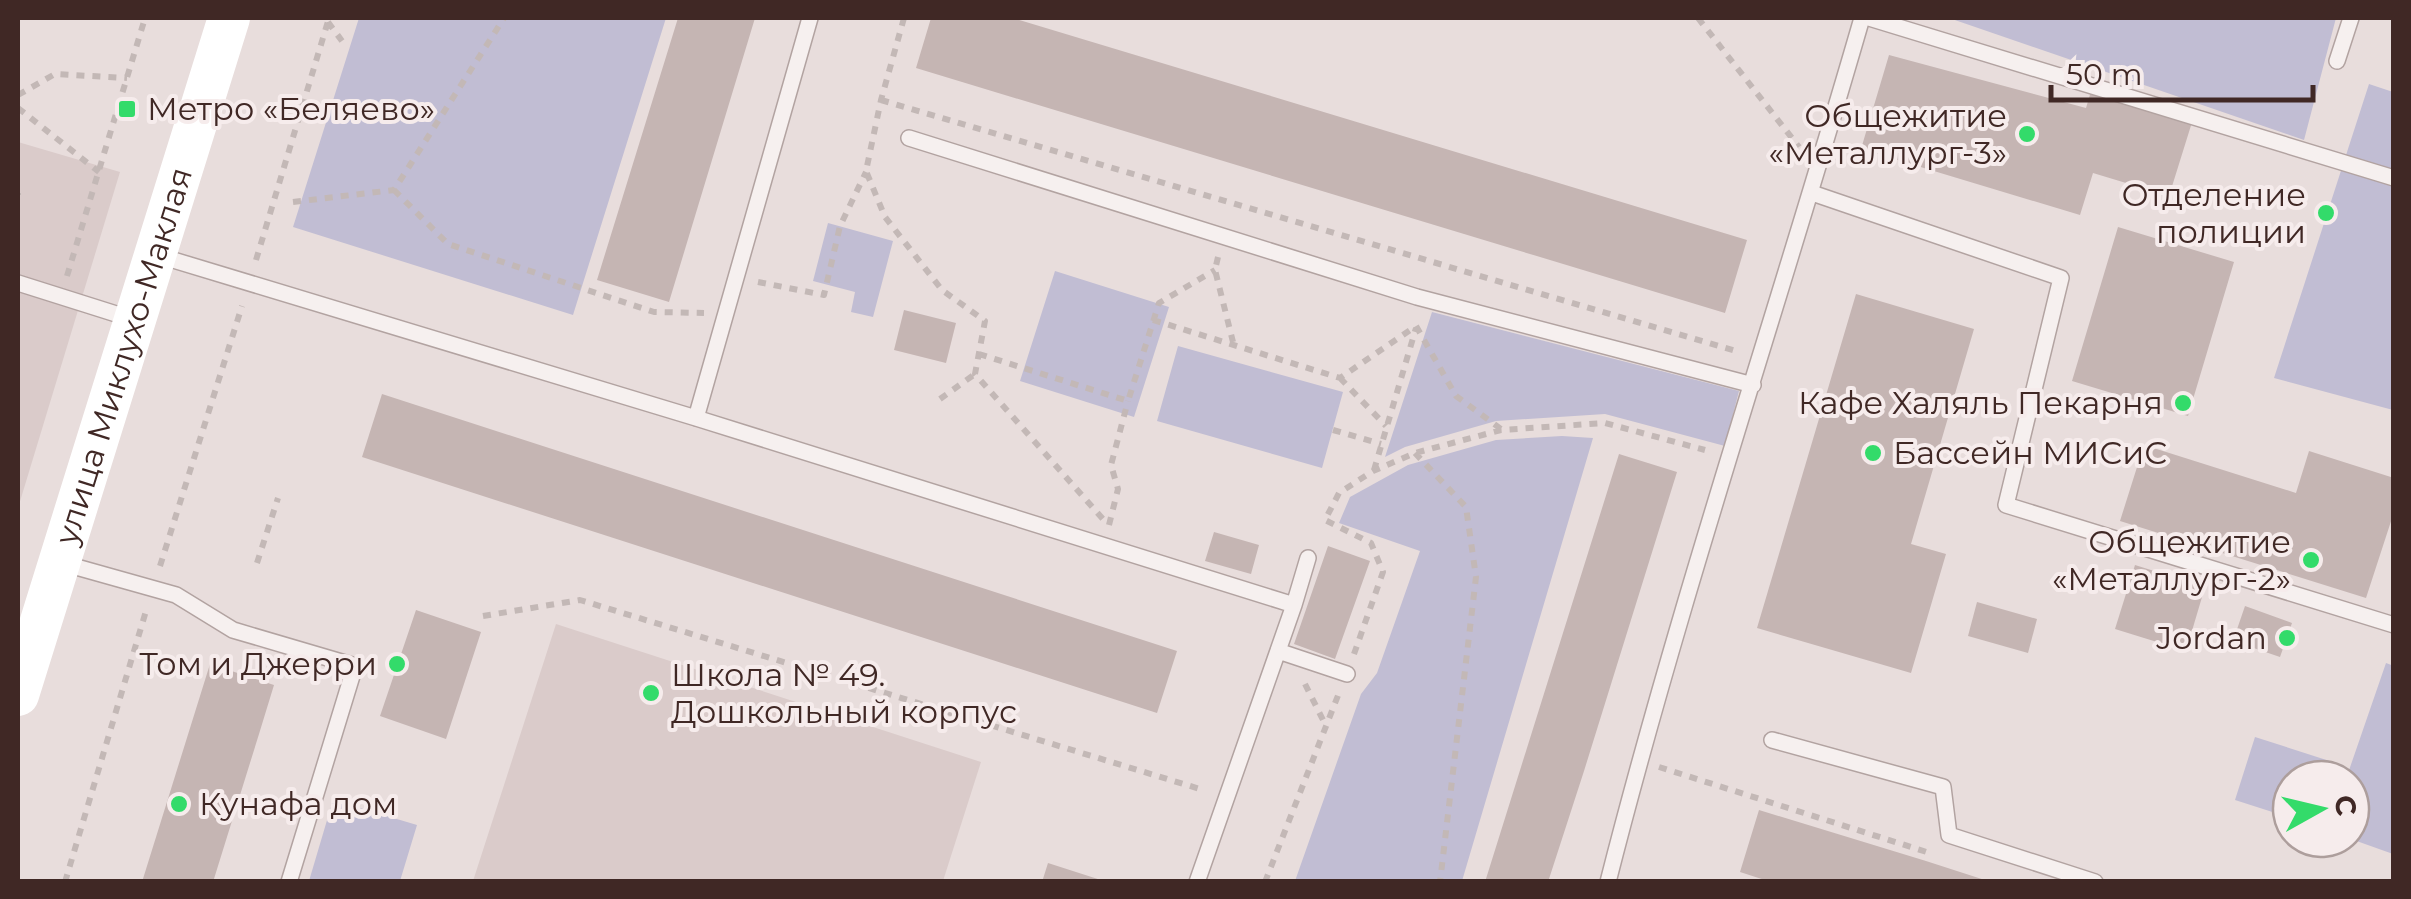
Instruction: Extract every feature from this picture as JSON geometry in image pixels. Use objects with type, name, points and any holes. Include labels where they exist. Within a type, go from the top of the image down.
[{"type":"main road","name":"улица Миклухо-Маклая","points":[[18,695],[230,18]]},
{"type":"lane","points":[[696,418],[810,18]]},
{"type":"lane","points":[[1608,882],[1638,762],[1866,18],[2394,178]]},
{"type":"lane","points":[[2337,61],[2351,18]]},
{"type":"lane","points":[[909,138],[1417,297],[1753,385]]},
{"type":"lane","points":[[1812,193],[2060,278],[2006,505],[2394,626]]},
{"type":"lane","points":[[156,255],[696,418],[1294,606]]},
{"type":"lane","points":[[18,283],[136,321]]},
{"type":"lane","points":[[1197,882],[1308,558]]},
{"type":"lane","points":[[58,562],[176,595],[233,630],[355,666],[289,882]]},
{"type":"lane","points":[[1278,651],[1347,674]]},
{"type":"lane","points":[[1772,740],[1942,787],[1949,836],[2096,882]]},
{"type":"path","points":[[61,296],[145,18]]},
{"type":"path","points":[[394,190],[504,18]]},
{"type":"path","points":[[734,277],[824,296],[840,226],[866,171],[904,18]]},
{"type":"path","points":[[1698,18],[1818,171]]},
{"type":"path","points":[[327,19],[342,40]]},
{"type":"path","points":[[64,882],[327,19]]},
{"type":"path","points":[[18,94],[55,74],[127,78]]},
{"type":"path","points":[[881,100],[1761,358]]},
{"type":"path","points":[[18,108],[99,172]]},
{"type":"path","points":[[866,171],[885,217],[942,290],[986,320],[975,374],[940,399]]},
{"type":"path","points":[[293,202],[394,190]]},
{"type":"path","points":[[394,190],[448,244],[654,312],[708,313]]},
{"type":"path","points":[[1109,526],[1118,489],[1111,465],[1159,303],[1214,270],[1233,343]]},
{"type":"path","points":[[1373,471],[1416,326],[1417,297]]},
{"type":"path","points":[[1152,320],[1340,378],[1386,426]]},
{"type":"path","points":[[1340,378],[1416,326]]},
{"type":"path","points":[[1416,326],[1456,396],[1501,430]]},
{"type":"path","points":[[979,354],[1128,401]]},
{"type":"path","points":[[975,374],[1130,554]]},
{"type":"path","points":[[1325,520],[1339,492],[1373,471],[1415,454],[1501,430],[1604,424],[1731,457]]},
{"type":"path","points":[[1333,430],[1381,444]]},
{"type":"path","points":[[1415,454],[1466,507],[1476,577],[1440,882]]},
{"type":"path","points":[[257,563],[278,498]]},
{"type":"path","points":[[483,616],[580,600],[1200,788],[1194,807]]},
{"type":"path","points":[[1684,774],[1950,859]]},
{"type":"shaded area","points":[[359,18],[666,18],[573,315],[293,227]]},
{"type":"shaded area","points":[[1949,18],[2336,18],[2304,140]]},
{"type":"shaded area","points":[[2369,84],[2393,92],[2393,410],[2274,378]]},
{"type":"shaded area","points":[[18,142],[120,172],[18,508]]},
{"type":"shaded area","points":[[828,223],[893,241],[873,317],[851,312],[855,292],[813,281]]},
{"type":"shaded area","points":[[1055,271],[1169,307],[1134,417],[1020,381]]},
{"type":"shaded area","points":[[1432,312],[1739,391],[1725,446],[1605,414],[1496,421],[1405,447],[1385,457]]},
{"type":"shaded area","points":[[1178,346],[1343,392],[1322,468],[1157,421]]},
{"type":"shaded area","points":[[1593,438],[1462,881],[1295,881],[1361,694],[1377,673],[1420,551],[1339,523],[1350,497],[1408,465],[1496,440]]},
{"type":"shaded area","name":"Школа № 49. Дошкольный корпус","points":[[556,624],[981,762],[943,881],[473,881]]},
{"type":"shaded area","points":[[2386,663],[2394,666],[2393,854],[2371,846],[2371,759],[2353,759]]},
{"type":"shaded area","points":[[2255,737],[2323,759],[2271,759],[2271,812],[2235,800]]},
{"type":"shaded area","points":[[333,800],[417,825],[400,881],[309,881]]},
{"type":"building","points":[[678,18],[755,18],[669,302],[597,280]]},
{"type":"building","points":[[931,18],[1013,18],[1747,240],[1725,313],[916,68]]},
{"type":"building","name":"Общежитие «Металлург-3»","points":[[1889,55],[2086,108],[2092,88],[2193,119],[2169,196],[2093,173],[2080,215],[1861,149]]},
{"type":"building","points":[[2118,227],[2234,262],[2188,416],[2072,381]]},
{"type":"building","name":"Бассейн МИСиС","points":[[1856,294],[1974,329],[1911,544],[1946,554],[1911,673],[1757,628]]},
{"type":"building","points":[[904,310],[956,323],[946,363],[894,350]]},
{"type":"building","points":[[382,394],[1177,651],[1157,713],[362,457]]},
{"type":"building","name":"Общежитие «Металлург-2»","points":[[2144,445],[2296,493],[2309,451],[2394,478],[2394,512],[2366,598],[2120,521]]},
{"type":"building","points":[[1619,454],[1677,472],[1584,771],[1548,882],[1485,882]]},
{"type":"building","points":[[1214,532],[1259,545],[1251,574],[1205,561]]},
{"type":"building","points":[[1328,546],[1370,561],[1335,659],[1294,644]]},
{"type":"building","points":[[2135,565],[2205,587],[2186,651],[2115,629]]},
{"type":"building","points":[[1977,602],[2037,619],[2028,653],[1968,636]]},
{"type":"building","points":[[2245,606],[2292,623],[2280,657],[2233,641]]},
{"type":"building","points":[[416,610],[481,632],[446,739],[380,716]]},
{"type":"building","points":[[210,664],[274,685],[213,882],[142,882]]},
{"type":"building","points":[[1759,810],[1991,882],[1771,882],[1740,872]]},
{"type":"building","points":[[1048,863],[1104,881],[1104,882],[1042,882]]},
{"type":"place","name":"Метро «Беляево»","points":[[127,109]]},
{"type":"place","name":"Общежитие «Металлург-3»","points":[[2027,134]]},
{"type":"place","name":"Отделение полиции","points":[[2326,213]]},
{"type":"place","name":"Кафе Халяль Пекарня","points":[[2183,403]]},
{"type":"place","name":"Бассейн МИСиС","points":[[1873,453]]},
{"type":"place","name":"Общежитие «Металлург-2»","points":[[2311,560]]},
{"type":"place","name":"Jordan","points":[[2287,638]]},
{"type":"place","name":"Том и Джерри","points":[[397,664]]},
{"type":"place","name":"Школа № 49. Дошкольный корпус","points":[[651,693]]},
{"type":"place","name":"Кунафа дом","points":[[179,804]]}]
